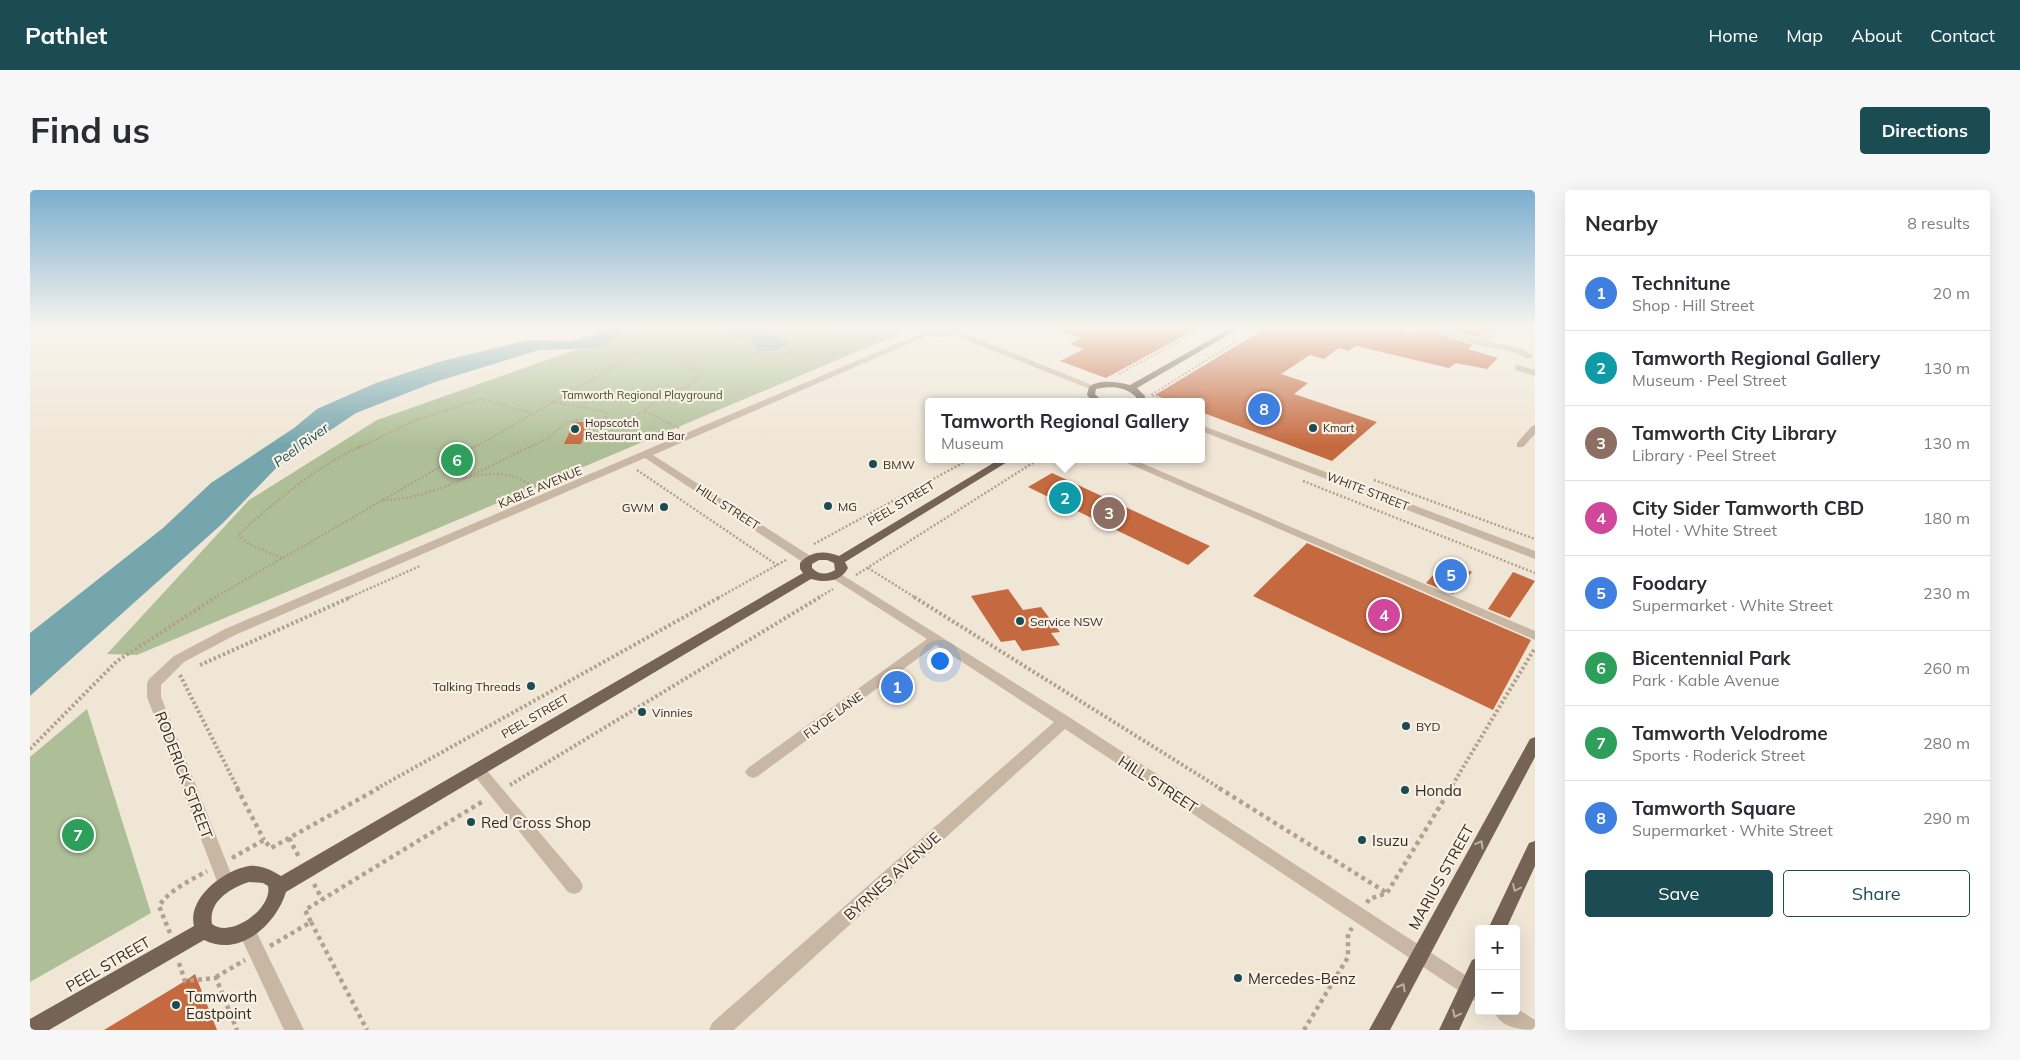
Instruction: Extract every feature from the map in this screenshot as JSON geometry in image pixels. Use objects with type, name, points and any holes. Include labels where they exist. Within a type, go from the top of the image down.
[{"type":"main road","points":[[1131,388],[1167,367]]},
{"type":"main road","points":[[1094,398],[1091,395],[1093,387],[1108,384],[1131,388],[1141,396],[1141,398]]},
{"type":"main road","name":"PEEL STREET","points":[[840,572],[1001,463]]},
{"type":"main road","points":[[823,555],[840,572],[820,578],[805,563],[823,555]]},
{"type":"main road","name":"PEEL STREET","points":[[278,888],[478,770],[805,563]]},
{"type":"main road","name":"MARIUS STREET","points":[[1379,1030],[1535,743]]},
{"type":"main road","points":[[1498,925],[1535,848]]},
{"type":"main road","points":[[259,874],[268,876],[278,888],[274,906],[267,915],[247,931],[222,938],[211,935],[204,930],[201,922],[202,912],[207,902],[226,884],[238,878],[259,874]]},
{"type":"main road","name":"PEEL STREET","points":[[30,1030],[204,930]]},
{"type":"main road","points":[[1449,1030],[1474,991],[1478,970]]},
{"type":"street","name":"KABLE AVENUE","points":[[173,672],[200,646],[230,632],[544,499],[652,458],[690,435],[841,367]]},
{"type":"street","points":[[1045,367],[1093,387]]},
{"type":"street","points":[[1518,368],[1535,374]]},
{"type":"street","points":[[1520,445],[1535,428]]},
{"type":"street","name":"WHITE STREET","points":[[1205,430],[1535,555]]},
{"type":"street","name":"HILL STREET","points":[[652,458],[805,563]]},
{"type":"street","points":[[1132,463],[1535,636]]},
{"type":"street","name":"HILL STREET","points":[[840,572],[936,639],[1474,991]]},
{"type":"street","name":"FLYDE LANE","points":[[753,772],[936,639]]},
{"type":"street","name":"RODERICK STREET","points":[[173,672],[154,683],[154,697],[226,884]]},
{"type":"street","name":"BYRNES AVENUE","points":[[719,1030],[1064,722]]},
{"type":"street","points":[[478,770],[574,886]]},
{"type":"street","points":[[247,931],[294,1030]]},
{"type":"street","points":[[1510,1015],[1533,1030]]},
{"type":"path","points":[[30,749],[117,661],[187,614],[612,367]]},
{"type":"path","points":[[382,500],[388,502],[403,499],[457,479],[552,436],[565,424],[579,420],[628,420],[653,406],[663,392],[670,388],[686,388],[699,374],[689,367]]},
{"type":"path","points":[[1117,375],[1131,367]]},
{"type":"path","points":[[1157,398],[1151,395],[1195,367]]},
{"type":"path","points":[[1124,371],[1130,373]]},
{"type":"path","points":[[580,407],[598,393]]},
{"type":"path","points":[[282,558],[249,544],[238,535],[275,500],[338,456],[414,421],[482,399],[532,413]]},
{"type":"path","points":[[551,402],[607,412],[605,419]]},
{"type":"path","points":[[644,411],[669,421],[690,435]]},
{"type":"path","points":[[652,458],[636,470],[777,565]]},
{"type":"path","points":[[173,672],[264,840],[271,848],[777,565],[805,563],[964,463]]},
{"type":"path","points":[[367,1030],[305,910],[497,793],[840,572],[868,568],[1033,463]]},
{"type":"path","points":[[457,479],[488,473],[510,473],[525,479],[544,499]]},
{"type":"path","points":[[1373,479],[1535,539]]},
{"type":"path","points":[[1300,480],[1535,573]]},
{"type":"path","points":[[1499,559],[1502,555]]},
{"type":"path","points":[[198,666],[429,562]]},
{"type":"path","points":[[868,568],[1387,893]]},
{"type":"path","points":[[1304,1030],[1348,957],[1348,934],[1370,899],[1387,893],[1535,648]]},
{"type":"path","points":[[264,840],[174,890],[165,896],[159,906],[185,981],[216,978],[310,922]]},
{"type":"path","points":[[216,978],[237,1030]]},
{"type":"green space","name":"Tamworth Regional Playground","points":[[526,367],[820,367],[137,655],[107,654],[249,500],[377,420]]},
{"type":"green space","points":[[87,709],[151,913],[30,982],[30,757]]},
{"type":"water","name":"Peel River","points":[[423,367],[483,367],[435,382],[356,413],[280,464],[223,523],[30,696],[30,633],[163,528],[211,483],[294,428],[317,409],[376,383]]},
{"type":"building","points":[[1077,367],[1126,367],[1106,378]]},
{"type":"building","points":[[1201,367],[1291,367],[1281,374],[1308,383],[1294,394],[1377,422],[1332,461],[1205,413],[1205,398],[1163,398],[1155,395]]},
{"type":"building","points":[[574,422],[589,422],[581,444],[564,444]]},
{"type":"building","points":[[1052,473],[1210,546],[1188,565],[1028,487]]},
{"type":"building","points":[[1307,543],[1531,640],[1493,710],[1253,596]]},
{"type":"building","points":[[1446,561],[1472,572],[1453,594],[1426,583]]},
{"type":"building","points":[[1513,572],[1535,581],[1510,618],[1488,609]]},
{"type":"building","name":"Service NSW","points":[[1008,589],[1023,610],[1041,607],[1060,632],[1051,633],[1060,645],[1022,651],[1015,640],[1001,642],[971,596]]},
{"type":"building","name":"Tamworth Eastpoint","points":[[195,974],[217,1030],[104,1030],[185,981]]},
{"type":"place","name":"Tamworth Square","points":[[1264,409]]},
{"type":"place","name":"Kmart","points":[[1313,428]]},
{"type":"place","name":"Hopscotch Restaurant and Bar","points":[[575,429]]},
{"type":"place","name":"Bicentennial Park","points":[[457,460]]},
{"type":"place","name":"BMW","points":[[873,464]]},
{"type":"place","name":"Tamworth Regional Gallery","points":[[1065,498]]},
{"type":"place","name":"MG","points":[[828,506]]},
{"type":"place","name":"GWM","points":[[664,507]]},
{"type":"place","name":"Tamworth City Library","points":[[1109,513]]},
{"type":"place","name":"Foodary","points":[[1451,575]]},
{"type":"place","name":"City Sider Tamworth CBD","points":[[1384,615]]},
{"type":"place","name":"Service NSW","points":[[1020,621]]},
{"type":"place","name":"Talking Threads","points":[[531,686]]},
{"type":"place","name":"Technitune","points":[[897,687]]},
{"type":"place","name":"Vinnies","points":[[642,712]]},
{"type":"place","name":"BYD","points":[[1406,726]]},
{"type":"place","name":"Honda","points":[[1405,790]]},
{"type":"place","name":"Red Cross Shop","points":[[471,822]]},
{"type":"place","name":"Tamworth Velodrome","points":[[78,835]]},
{"type":"place","name":"Isuzu","points":[[1362,840]]},
{"type":"place","name":"Mercedes-Benz","points":[[1238,978]]},
{"type":"place","name":"Tamworth Eastpoint","points":[[176,1005]]}]
